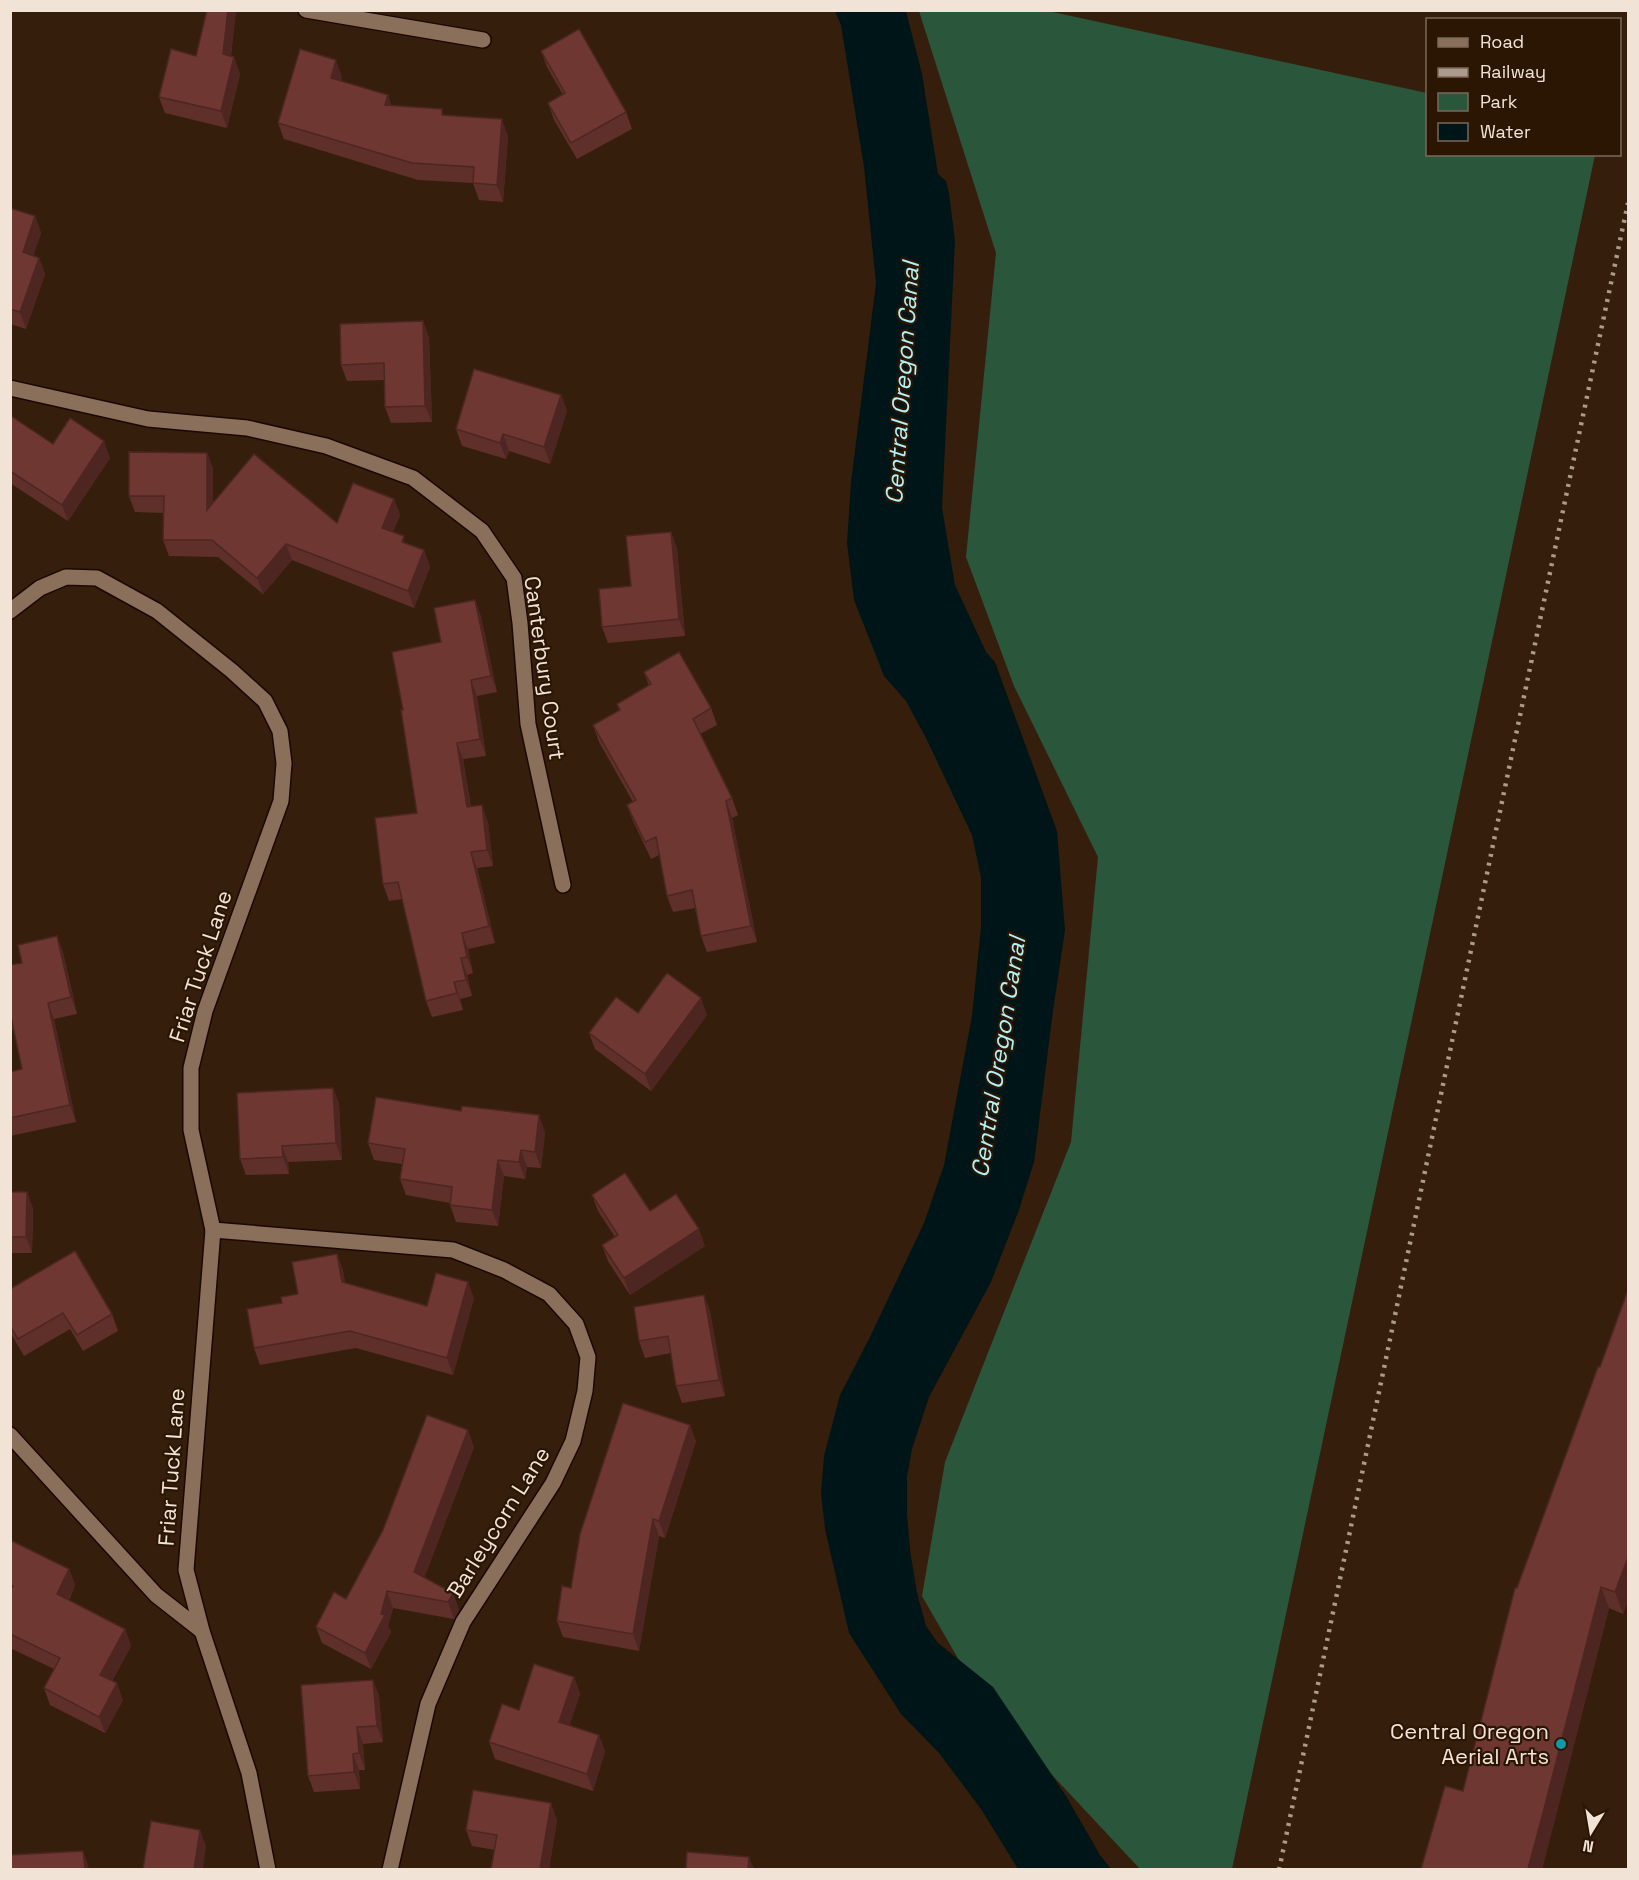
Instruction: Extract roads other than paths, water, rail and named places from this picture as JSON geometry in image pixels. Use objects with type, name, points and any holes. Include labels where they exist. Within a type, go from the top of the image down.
[{"type":"street","points":[[306,10],[483,40]]},
{"type":"street","name":"Canterbury Court","points":[[10,388],[148,419],[247,428],[326,446],[413,478],[482,531],[514,578],[528,724],[563,885]]},
{"type":"street","name":"Friar Tuck Lane","points":[[10,611],[40,588],[66,577],[97,578],[157,611],[232,671],[265,701],[280,731],[284,763],[280,801],[205,1011],[191,1068],[191,1130],[213,1230],[186,1570],[202,1631],[249,1773],[268,1869]]},
{"type":"street","name":"Barleycorn Lane","points":[[213,1230],[453,1251],[504,1270],[549,1294],[576,1324],[588,1357],[585,1391],[573,1441],[553,1483],[463,1622],[428,1704],[390,1869]]},
{"type":"street","points":[[10,1435],[156,1595],[202,1631]]},
{"type":"water","name":"Central Oregon Canal","points":[[835,11],[906,11],[922,74],[938,174],[946,181],[955,241],[942,508],[955,585],[986,652],[995,662],[1057,831],[1065,930],[1034,1162],[1019,1210],[991,1282],[929,1397],[912,1449],[907,1477],[910,1550],[917,1593],[926,1626],[938,1643],[993,1687],[1066,1796],[1100,1855],[1111,1869],[1018,1869],[981,1809],[939,1753],[901,1714],[849,1633],[825,1529],[821,1493],[824,1456],[840,1395],[924,1223],[944,1165],[972,1016],[981,927],[981,877],[972,835],[906,701],[884,676],[854,600],[847,543],[851,482],[876,283],[864,167],[841,25]]},
{"type":"railway","points":[[1279,1870],[1628,203]]},
{"type":"place","name":"Central Oregon Aerial Arts","points":[[1561,1744]]}]
